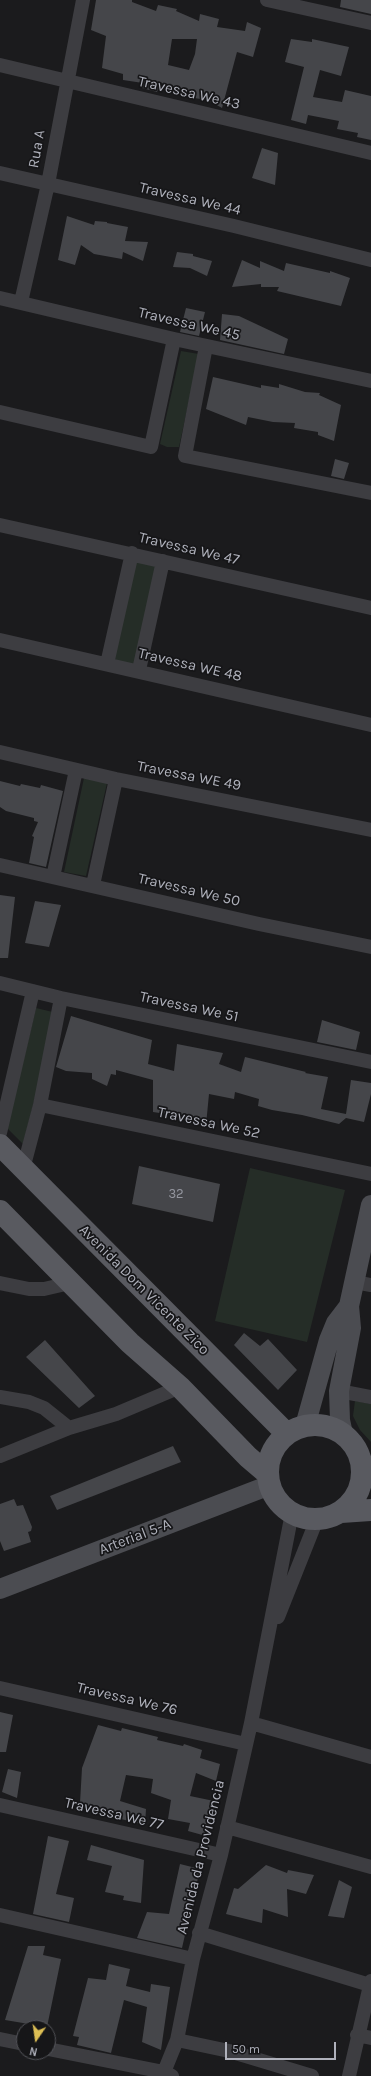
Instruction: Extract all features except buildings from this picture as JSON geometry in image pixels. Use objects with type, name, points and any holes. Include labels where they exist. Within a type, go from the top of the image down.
[{"type":"main road","name":"Avenida Dom Vicente Zico","points":[[0,1145],[23,1169],[296,1430]]},
{"type":"main road","points":[[296,1430],[336,1323],[349,1306],[363,1283],[371,1205]]},
{"type":"main road","points":[[0,1211],[130,1343],[180,1387],[248,1457],[269,1480],[278,1501],[292,1513],[304,1518],[316,1519],[329,1517],[341,1512],[371,1510]]},
{"type":"main road","points":[[343,1434],[340,1420],[339,1391],[351,1328],[349,1306]]},
{"type":"main road","points":[[269,1480],[269,1462],[279,1442],[296,1430],[325,1426],[343,1434],[355,1446],[366,1461],[357,1495],[341,1512]]},
{"type":"main road","name":"Arterial 5-A","points":[[0,1589],[269,1480]]},
{"type":"street","name":"Rua A","points":[[21,302],[48,184],[66,82],[83,0]]},
{"type":"street","points":[[267,0],[371,23]]},
{"type":"street","name":"Travessa We 43","points":[[0,65],[66,82],[371,153]]},
{"type":"street","name":"Travessa We 44","points":[[0,173],[371,260]]},
{"type":"street","name":"Travessa We 45","points":[[0,298],[174,339],[371,381]]},
{"type":"street","points":[[0,412],[151,447],[174,339]]},
{"type":"street","points":[[206,346],[185,456],[371,493]]},
{"type":"street","name":"Travessa We 47","points":[[0,525],[132,553],[371,608]]},
{"type":"street","points":[[107,664],[132,553]]},
{"type":"street","points":[[139,670],[163,561]]},
{"type":"street","name":"Travessa WE 48","points":[[0,640],[139,670],[371,725]]},
{"type":"street","name":"Travessa WE 49","points":[[0,752],[116,779],[371,830]]},
{"type":"street","points":[[53,876],[76,770]]},
{"type":"street","points":[[93,885],[116,779]]},
{"type":"street","name":"Travessa We 50","points":[[0,865],[259,924],[371,947]]},
{"type":"street","name":"Travessa We 51","points":[[0,983],[61,998],[371,1062]]},
{"type":"street","points":[[0,1133],[33,991]]},
{"type":"street","points":[[23,1169],[40,1105],[61,998]]},
{"type":"street","name":"Travessa We 52","points":[[40,1105],[371,1174]]},
{"type":"street","points":[[0,1283],[30,1289],[44,1289],[70,1283]]},
{"type":"street","points":[[0,1456],[69,1428],[116,1414],[180,1387]]},
{"type":"street","points":[[339,1391],[371,1398]]},
{"type":"street","points":[[0,1397],[29,1402],[44,1408],[69,1428]]},
{"type":"street","points":[[266,1649],[292,1513]]},
{"type":"street","points":[[266,1649],[316,1519]]},
{"type":"street","name":"Avenida da Providencia","points":[[168,2074],[193,1959],[221,1855],[266,1649]]},
{"type":"street","name":"Travessa We 76","points":[[0,1688],[246,1744]]},
{"type":"street","points":[[251,1723],[371,1757]]},
{"type":"street","name":"Travessa We 77","points":[[0,1805],[221,1855]]},
{"type":"street","points":[[227,1827],[371,1867]]},
{"type":"street","points":[[0,1915],[193,1959]]},
{"type":"street","points":[[200,1933],[371,1983],[357,2035],[349,2076]]},
{"type":"street","points":[[357,2035],[371,2038]]},
{"type":"street","points":[[0,2039],[16,2042]]},
{"type":"street","points":[[176,2040],[229,2051],[312,2076]]},
{"type":"street","points":[[56,2051],[168,2074]]},
{"type":"shaded area","points":[[181,351],[199,354],[179,447],[167,447],[160,444]]},
{"type":"shaded area","points":[[132,553],[163,561],[139,670],[107,664]]},
{"type":"shaded area","points":[[84,778],[107,783],[86,876],[64,872]]},
{"type":"shaded area","points":[[36,1008],[57,1013],[23,1144],[7,1128]]},
{"type":"shaded area","points":[[250,1168],[345,1190],[307,1342],[215,1321]]},
{"type":"shaded area","points":[[355,1401],[371,1404],[371,1442],[360,1430],[353,1416]]}]
